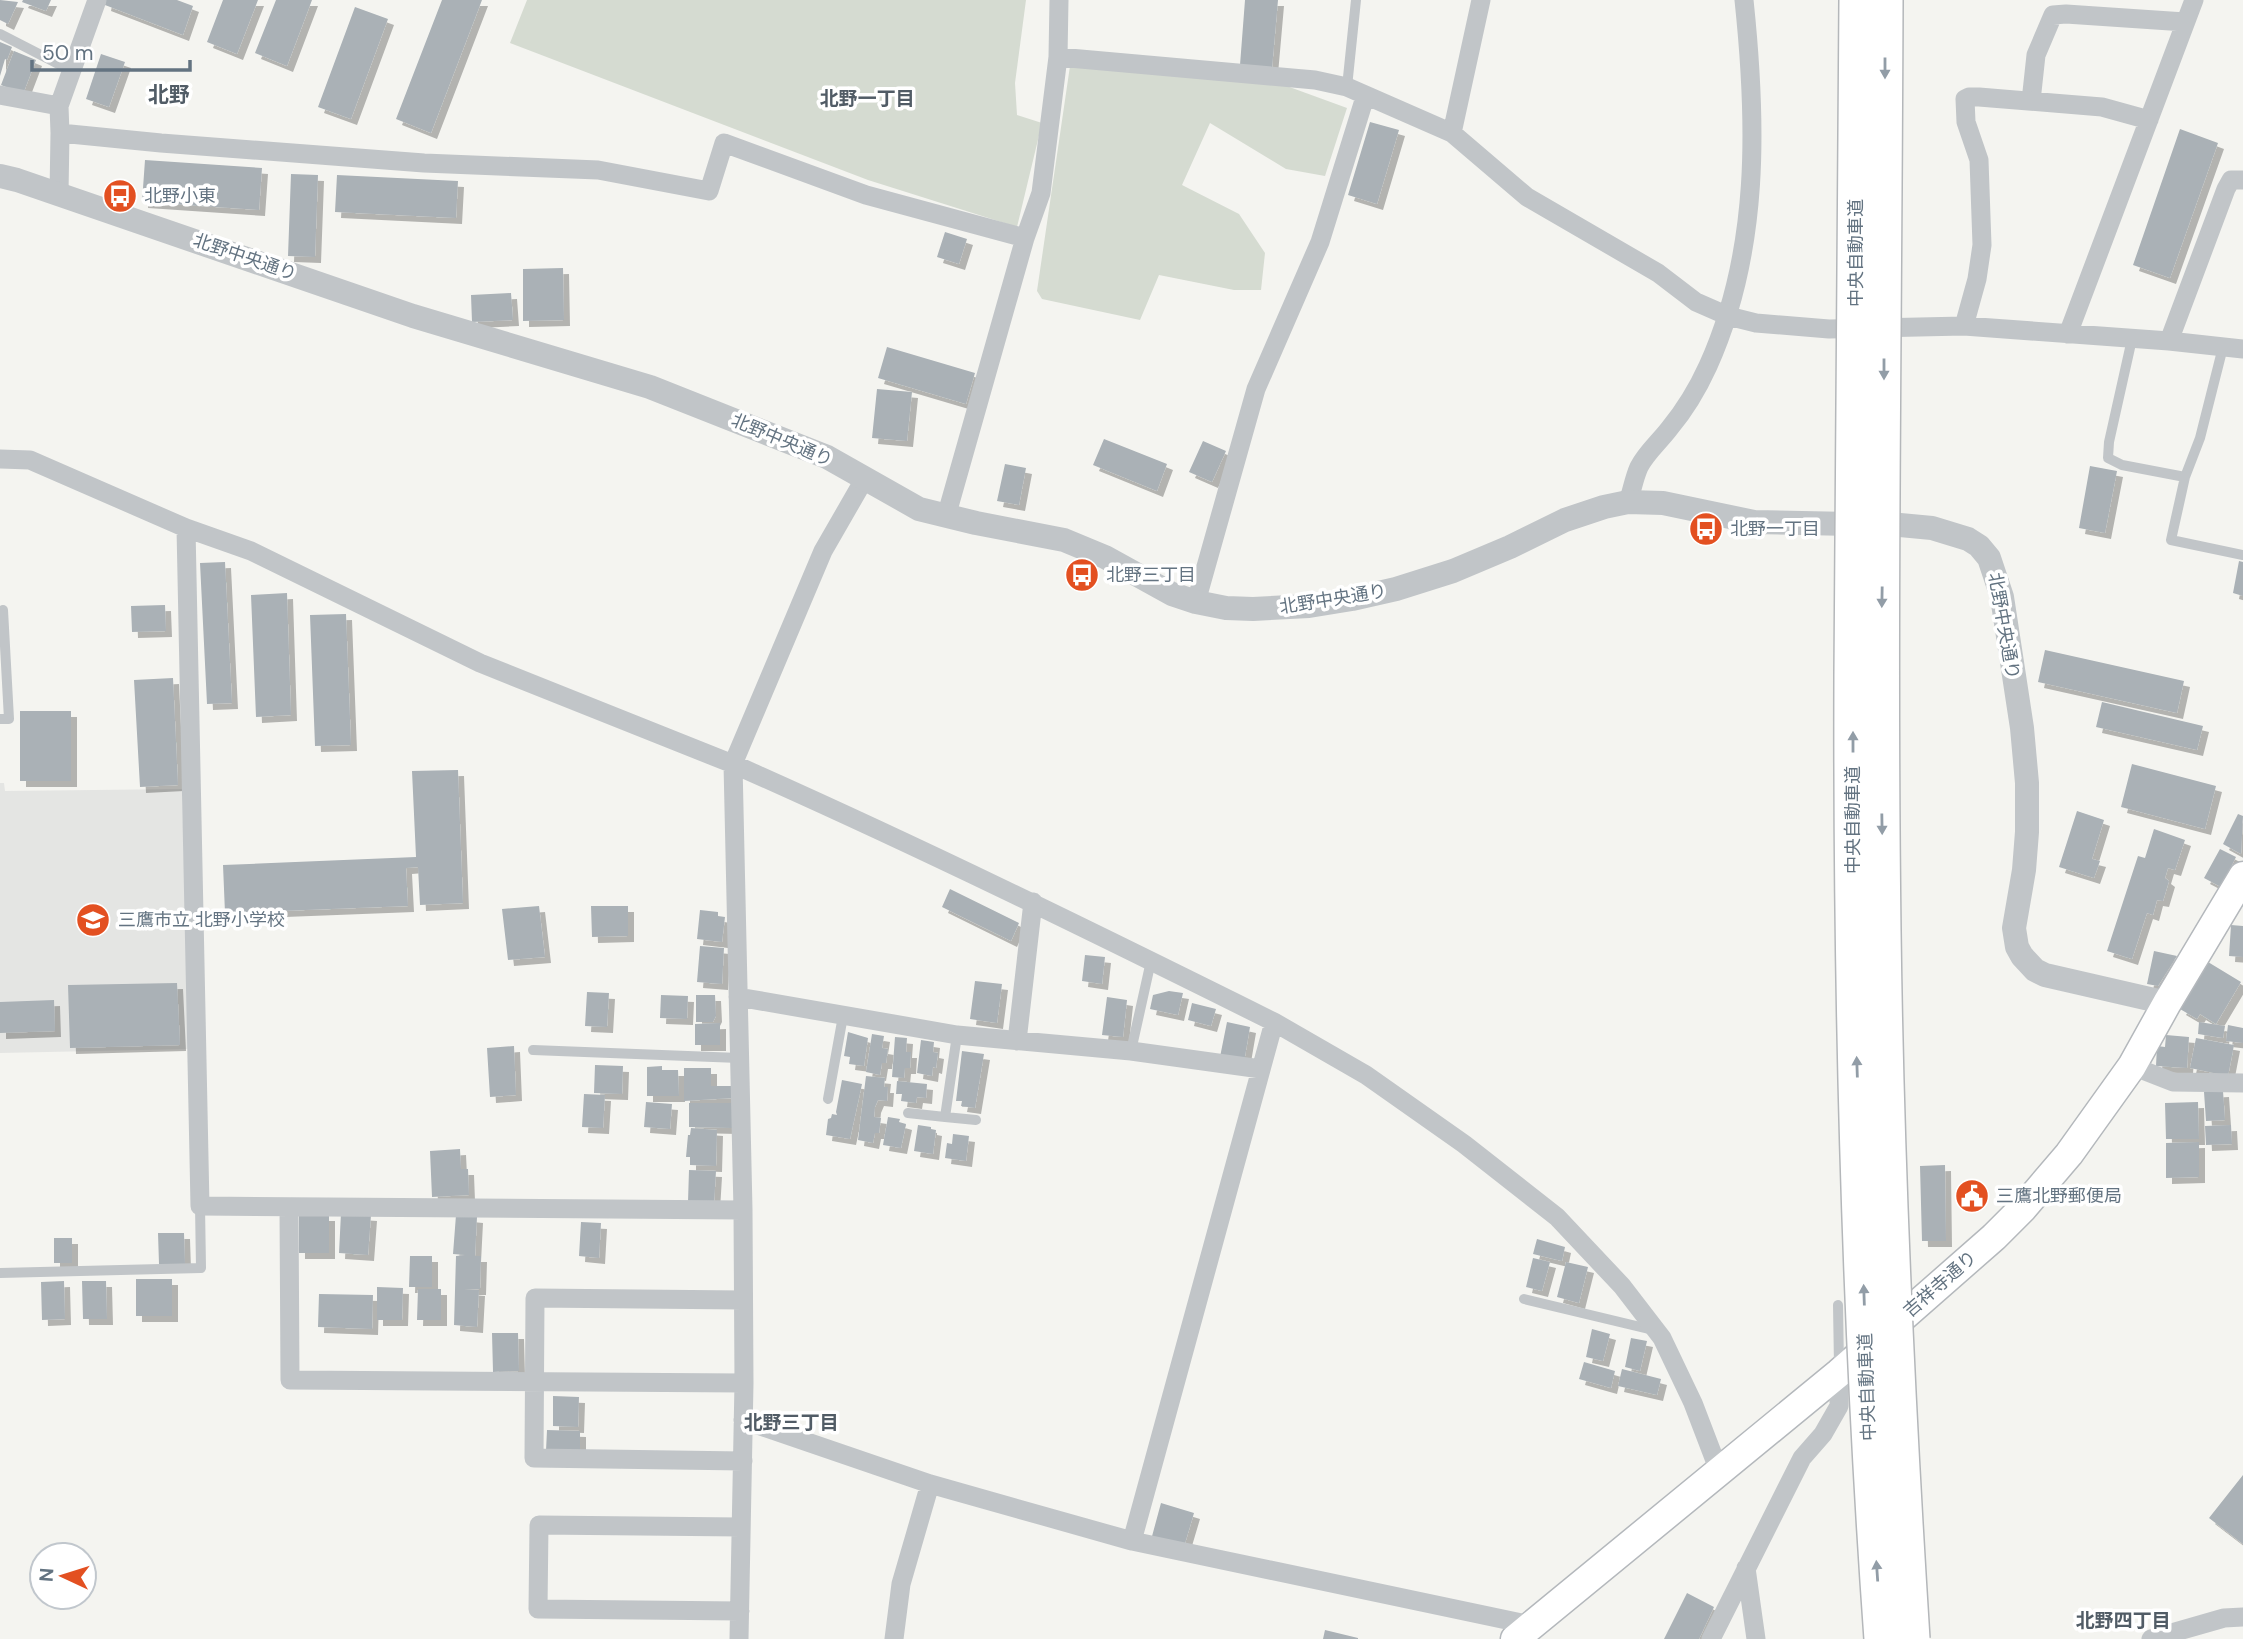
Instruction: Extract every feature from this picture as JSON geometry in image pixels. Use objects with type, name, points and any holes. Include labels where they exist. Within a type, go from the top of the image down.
[{"type":"highway","name":"中央自動車道","points":[[1857,0],[1852,677],[1854,934],[1870,1469],[1882,1639]]},
{"type":"highway","name":"中央自動車道","points":[[1885,0],[1881,682],[1883,936],[1894,1297],[1912,1639]]},
{"type":"main road","name":"吉祥寺通り","points":[[1523,1632],[1839,1373],[1994,1237],[2050,1179],[2132,1066],[2243,876]]},
{"type":"street","points":[[59,194],[59,106],[97,0]]},
{"type":"street","points":[[946,517],[1025,238],[1041,192],[1048,157],[1058,57],[1059,0]]},
{"type":"street","points":[[1452,133],[1481,0]]},
{"type":"street","points":[[1628,502],[1639,468],[1671,428],[1698,384],[1728,316],[1747,231],[1752,162],[1750,63],[1744,0]]},
{"type":"street","points":[[2068,334],[2194,0]]},
{"type":"street","points":[[2031,101],[2036,55],[2053,15],[2185,22]]},
{"type":"street","points":[[1058,57],[1315,80],[1347,87],[1452,133],[1527,197],[1658,273],[1696,302],[1728,316],[1756,323],[1829,329],[1964,326],[2233,348]]},
{"type":"street","points":[[0,95],[59,106]]},
{"type":"street","points":[[1196,602],[1256,389],[1321,242],[1365,97]]},
{"type":"street","points":[[1964,326],[1977,279],[1982,245],[1979,160],[1966,122],[1965,99],[1969,97],[2102,107],[2149,120]]},
{"type":"street","points":[[60,133],[424,163],[598,170],[709,191],[724,143],[866,195],[1025,238]]},
{"type":"street","name":"北野中央通り","points":[[0,176],[413,316],[650,387],[827,457],[919,509],[946,517],[1064,540],[1105,557],[1172,594],[1226,608],[1309,606],[1363,597],[1453,571],[1565,520],[1604,506],[1628,502],[1663,503],[1754,523],[1900,525],[1932,528],[1968,538],[1979,546],[1993,565],[2002,597],[2021,728],[2027,783],[2027,832],[2024,870],[2014,928],[2017,947],[2028,964],[2045,975],[2167,1003]]},
{"type":"street","points":[[2169,341],[2226,189],[2231,180],[2243,180]]},
{"type":"street","points":[[0,459],[30,460],[186,528],[251,551],[480,663],[733,764],[872,826],[1033,902],[1274,1022],[1366,1075],[1464,1144],[1557,1217],[1622,1286],[1656,1330],[1693,1403],[1719,1471]]},
{"type":"street","points":[[739,1639],[744,1383],[743,1210],[733,764],[823,551],[865,478]]},
{"type":"street","points":[[186,528],[200,1206],[743,1210]]},
{"type":"street","points":[[1017,1041],[1033,902]]},
{"type":"street","points":[[738,997],[957,1035],[1131,1051],[1261,1069]]},
{"type":"street","points":[[1132,1541],[1274,1022]]},
{"type":"street","points":[[2132,1066],[2173,1082],[2243,1083]]},
{"type":"street","points":[[289,1208],[290,1380],[744,1383]]},
{"type":"street","points":[[743,1300],[535,1298],[534,1382],[534,1458],[743,1461]]},
{"type":"street","points":[[1711,1639],[1802,1458],[1823,1434],[1839,1406],[1839,1373]]},
{"type":"street","points":[[743,1420],[930,1485],[1132,1541],[1523,1632]]},
{"type":"street","points":[[894,1639],[901,1584],[930,1485]]},
{"type":"street","points":[[740,1611],[538,1609],[539,1525],[741,1527]]},
{"type":"street","points":[[1746,1568],[1756,1639]]},
{"type":"street","points":[[2151,1639],[2195,1633],[2224,1618],[2243,1617]]},
{"type":"lane","points":[[1347,87],[1356,0]]},
{"type":"lane","points":[[0,34],[72,71]]},
{"type":"lane","points":[[2132,339],[2109,442],[2108,458],[2122,465],[2185,477]]},
{"type":"lane","points":[[2233,348],[2185,477],[2171,540],[2243,555]]},
{"type":"lane","points":[[0,719],[9,719],[3,610]]},
{"type":"lane","points":[[1131,1051],[1152,961]]},
{"type":"lane","points":[[828,1099],[843,1016]]},
{"type":"lane","points":[[945,1117],[957,1035]]},
{"type":"lane","points":[[533,1050],[739,1058]]},
{"type":"lane","points":[[908,1113],[976,1120]]},
{"type":"lane","points":[[0,1273],[201,1268],[200,1206]]},
{"type":"lane","points":[[1524,1299],[1656,1330]]},
{"type":"lane","points":[[1838,1305],[1839,1373]]},
{"type":"shaded area","points":[[527,0],[1026,0],[1015,83],[1017,115],[1042,123],[1017,227],[868,180],[510,43]]},
{"type":"shaded area","points":[[1070,66],[1273,81],[1347,108],[1325,176],[1286,169],[1210,123],[1182,185],[1239,214],[1265,253],[1261,290],[1234,290],[1159,275],[1140,320],[1042,299],[1037,291]]},
{"type":"shaded area","name":"三鷹市立 北野小学校","points":[[0,783],[4,783],[5,791],[182,789],[189,1049],[0,1053]]},
{"type":"building","points":[[0,0],[18,2],[8,24],[0,20]]},
{"type":"building","points":[[51,0],[46,11],[22,2]]},
{"type":"building","points":[[106,0],[177,0],[193,6],[183,35],[105,5]]},
{"type":"building","points":[[223,0],[258,0],[237,54],[207,42]]},
{"type":"building","points":[[276,0],[312,0],[287,66],[255,53]]},
{"type":"building","points":[[442,0],[482,0],[431,133],[396,119]]},
{"type":"building","points":[[1245,0],[1278,0],[1272,68],[1240,65]]},
{"type":"building","points":[[355,7],[388,19],[351,119],[318,107]]},
{"type":"building","points":[[0,42],[12,47],[0,76]]},
{"type":"building","points":[[14,51],[36,60],[23,94],[1,85]]},
{"type":"building","points":[[101,54],[125,62],[109,107],[86,99]]},
{"type":"building","points":[[1370,122],[1399,130],[1377,204],[1348,195]]},
{"type":"building","points":[[2180,129],[2218,143],[2170,278],[2133,265]]},
{"type":"building","points":[[145,160],[262,168],[259,210],[142,202]]},
{"type":"building","points":[[291,174],[318,175],[315,257],[288,256]]},
{"type":"building","points":[[337,175],[458,181],[456,218],[335,212]]},
{"type":"building","points":[[945,232],[967,239],[959,264],[937,257]]},
{"type":"building","points":[[563,268],[564,320],[523,321],[523,269]]},
{"type":"building","points":[[511,293],[513,320],[472,322],[471,295]]},
{"type":"building","points":[[887,347],[975,373],[966,404],[878,378]]},
{"type":"building","points":[[877,389],[912,392],[907,441],[872,438]]},
{"type":"building","points":[[1104,439],[1167,464],[1157,491],[1093,465]]},
{"type":"building","points":[[1203,441],[1226,451],[1212,482],[1189,472]]},
{"type":"building","points":[[1005,464],[1026,468],[1019,505],[997,501]]},
{"type":"building","points":[[2090,466],[2117,471],[2105,533],[2079,528]]},
{"type":"building","points":[[2239,561],[2243,562],[2243,596],[2233,593]]},
{"type":"building","points":[[225,562],[232,703],[207,704],[200,563]]},
{"type":"building","points":[[287,593],[291,715],[256,717],[251,595]]},
{"type":"building","points":[[165,605],[166,631],[132,632],[131,606]]},
{"type":"building","points":[[346,614],[351,745],[315,746],[310,615]]},
{"type":"building","points":[[2045,650],[2184,681],[2177,713],[2038,682]]},
{"type":"building","points":[[173,678],[178,785],[140,787],[134,680]]},
{"type":"building","points":[[2102,702],[2203,726],[2197,750],[2096,727]]},
{"type":"building","points":[[20,711],[71,711],[71,781],[20,781]]},
{"type":"building","points":[[2132,764],[2216,786],[2205,829],[2121,807]]},
{"type":"building","points":[[458,770],[463,903],[420,905],[418,867],[406,868],[408,906],[225,913],[223,865],[416,857],[412,771]]},
{"type":"building","points":[[2077,811],[2104,820],[2092,859],[2100,861],[2094,878],[2059,867]]},
{"type":"building","points":[[2238,814],[2243,816],[2241,854],[2223,844]]},
{"type":"building","points":[[2154,829],[2185,840],[2175,870],[2168,868],[2165,878],[2169,881],[2163,901],[2157,900],[2153,915],[2147,913],[2132,959],[2107,951],[2138,856],[2145,858]]},
{"type":"building","points":[[2220,849],[2236,857],[2221,887],[2204,878]]},
{"type":"building","points":[[950,889],[1019,923],[1011,941],[942,907]]},
{"type":"building","points":[[539,906],[545,957],[508,960],[502,909]]},
{"type":"building","points":[[591,906],[628,906],[628,936],[592,937]]},
{"type":"building","points":[[700,910],[718,912],[718,916],[725,917],[722,942],[697,939]]},
{"type":"building","points":[[2231,925],[2243,926],[2243,957],[2229,956]]},
{"type":"building","points":[[700,946],[724,948],[722,984],[697,982]]},
{"type":"building","points":[[2154,951],[2177,956],[2158,986],[2147,984]]},
{"type":"building","points":[[1085,955],[1105,957],[1102,984],[1082,981]]},
{"type":"building","points":[[2208,962],[2241,982],[2216,1024],[2200,1014],[2197,1019],[2180,1009]]},
{"type":"building","points":[[975,981],[1002,984],[997,1023],[970,1019]]},
{"type":"building","points":[[177,983],[180,1045],[70,1048],[68,985]]},
{"type":"building","points":[[1169,991],[1183,993],[1178,1015],[1150,1009],[1153,995]]},
{"type":"building","points":[[587,992],[609,993],[607,1027],[585,1026]]},
{"type":"building","points":[[661,995],[688,996],[687,1019],[660,1018]]},
{"type":"building","points":[[696,995],[715,995],[716,1016],[713,1022],[696,1022]]},
{"type":"building","points":[[1107,997],[1127,1000],[1123,1037],[1102,1035]]},
{"type":"building","points":[[54,1000],[55,1031],[0,1033],[0,1002]]},
{"type":"building","points":[[1192,1003],[1216,1009],[1211,1026],[1188,1020]]},
{"type":"building","points":[[1227,1022],[1250,1027],[1244,1062],[1220,1057]]},
{"type":"building","points":[[2199,1022],[2225,1026],[2223,1038],[2198,1034]]},
{"type":"building","points":[[720,1023],[720,1045],[695,1045],[695,1024]]},
{"type":"building","points":[[2228,1025],[2243,1028],[2243,1043],[2226,1041]]},
{"type":"building","points":[[848,1032],[868,1038],[864,1066],[849,1064],[850,1057],[844,1056]]},
{"type":"building","points":[[872,1034],[884,1036],[882,1048],[888,1049],[886,1063],[882,1063],[880,1075],[866,1072]]},
{"type":"building","points":[[2166,1035],[2189,1037],[2187,1068],[2156,1066],[2157,1046],[2165,1047]]},
{"type":"building","points":[[895,1037],[907,1038],[906,1052],[911,1052],[910,1068],[905,1068],[904,1078],[892,1077]]},
{"type":"building","points":[[2196,1038],[2234,1045],[2228,1076],[2190,1068]]},
{"type":"building","points":[[921,1040],[934,1042],[933,1052],[938,1053],[932,1076],[917,1073]]},
{"type":"building","points":[[514,1046],[516,1095],[490,1097],[487,1048]]},
{"type":"building","points":[[962,1051],[984,1054],[975,1108],[961,1106],[962,1101],[956,1101]]},
{"type":"building","points":[[595,1065],[623,1066],[622,1094],[594,1093]]},
{"type":"building","points":[[662,1066],[662,1070],[678,1070],[679,1096],[647,1096],[647,1067]]},
{"type":"building","points":[[684,1068],[711,1068],[711,1086],[732,1086],[733,1098],[684,1101]]},
{"type":"building","points":[[866,1076],[885,1078],[884,1087],[888,1087],[887,1101],[878,1100],[875,1107],[874,1117],[881,1118],[879,1133],[875,1133],[873,1143],[858,1140]]},
{"type":"building","points":[[842,1080],[862,1084],[850,1139],[826,1135],[828,1119],[832,1114],[837,1115]]},
{"type":"building","points":[[897,1081],[927,1084],[926,1098],[917,1097],[916,1103],[901,1101],[902,1094],[896,1094]]},
{"type":"building","points":[[2223,1091],[2225,1120],[2206,1121],[2204,1092]]},
{"type":"building","points":[[584,1094],[605,1095],[603,1128],[582,1127]]},
{"type":"building","points":[[646,1102],[672,1104],[670,1129],[644,1127]]},
{"type":"building","points":[[2198,1102],[2199,1139],[2166,1139],[2165,1103]]},
{"type":"building","points":[[689,1103],[733,1103],[732,1128],[689,1127]]},
{"type":"building","points":[[888,1117],[900,1119],[899,1122],[906,1124],[901,1148],[883,1145]]},
{"type":"building","points":[[918,1125],[936,1130],[933,1154],[914,1151]]},
{"type":"building","points":[[2231,1125],[2232,1144],[2206,1145],[2205,1126]]},
{"type":"building","points":[[691,1128],[717,1130],[716,1166],[690,1165],[690,1157],[686,1157]]},
{"type":"building","points":[[953,1134],[969,1136],[966,1161],[945,1158],[947,1143],[952,1144]]},
{"type":"building","points":[[2199,1142],[2199,1177],[2166,1178],[2166,1143]]},
{"type":"building","points":[[460,1149],[461,1169],[468,1169],[469,1195],[432,1197],[430,1151]]},
{"type":"building","points":[[1945,1165],[1946,1241],[1922,1241],[1920,1166]]},
{"type":"building","points":[[689,1170],[716,1171],[714,1204],[688,1202]]},
{"type":"building","points":[[341,1213],[371,1215],[368,1255],[339,1253]]},
{"type":"building","points":[[299,1215],[329,1215],[329,1253],[299,1253]]},
{"type":"building","points":[[456,1215],[477,1217],[475,1256],[481,1256],[480,1289],[464,1289],[479,1290],[477,1327],[454,1325],[456,1256],[465,1255],[453,1254]]},
{"type":"building","points":[[581,1222],[601,1223],[599,1258],[579,1256]]},
{"type":"building","points":[[158,1233],[184,1233],[185,1264],[159,1264]]},
{"type":"building","points":[[54,1238],[72,1238],[72,1263],[54,1263]]},
{"type":"building","points":[[1537,1239],[1565,1247],[1562,1261],[1533,1254]]},
{"type":"building","points":[[410,1256],[432,1256],[432,1287],[409,1287]]},
{"type":"building","points":[[1533,1258],[1550,1262],[1542,1291],[1526,1287]]},
{"type":"building","points":[[1566,1262],[1588,1267],[1579,1303],[1557,1297]]},
{"type":"building","points":[[136,1279],[172,1279],[172,1316],[136,1316]]},
{"type":"building","points":[[64,1281],[65,1319],[42,1320],[41,1282]]},
{"type":"building","points":[[82,1281],[106,1281],[107,1319],[83,1319]]},
{"type":"building","points":[[377,1287],[403,1288],[402,1320],[377,1320]]},
{"type":"building","points":[[418,1289],[441,1289],[441,1320],[417,1320]]},
{"type":"building","points":[[319,1294],[373,1295],[372,1329],[318,1327]]},
{"type":"building","points":[[1592,1329],[1610,1334],[1603,1361],[1586,1357]]},
{"type":"building","points":[[492,1333],[518,1333],[519,1371],[493,1372]]},
{"type":"building","points":[[1631,1338],[1647,1341],[1640,1371],[1625,1367]]},
{"type":"building","points":[[1584,1362],[1615,1371],[1611,1388],[1579,1379]]},
{"type":"building","points":[[1622,1369],[1661,1379],[1657,1395],[1618,1386]]},
{"type":"building","points":[[553,1396],[579,1397],[578,1427],[553,1426]]},
{"type":"building","points":[[547,1430],[580,1431],[580,1451],[546,1451]]},
{"type":"building","points":[[2243,1475],[2243,1544],[2209,1518]]},
{"type":"building","points":[[1161,1503],[1194,1513],[1183,1550],[1151,1540]]},
{"type":"building","points":[[1687,1593],[1714,1607],[1699,1639],[1664,1639]]},
{"type":"building","points":[[1325,1630],[1358,1638],[1358,1639],[1323,1639]]},
{"type":"place","name":"北野小東","points":[[120,196]]},
{"type":"place","name":"北野一丁目","points":[[1706,529]]},
{"type":"place","name":"北野三丁目","points":[[1082,575]]},
{"type":"place","name":"三鷹市立 北野小学校","points":[[93,920]]},
{"type":"place","name":"三鷹北野郵便局","points":[[1972,1196]]},
{"type":"district","name":"北野","points":[[169,95]]},
{"type":"district","name":"北野一丁目","points":[[867,98]]},
{"type":"district","name":"北野三丁目","points":[[791,1422]]},
{"type":"district","name":"北野四丁目","points":[[2123,1620]]}]
